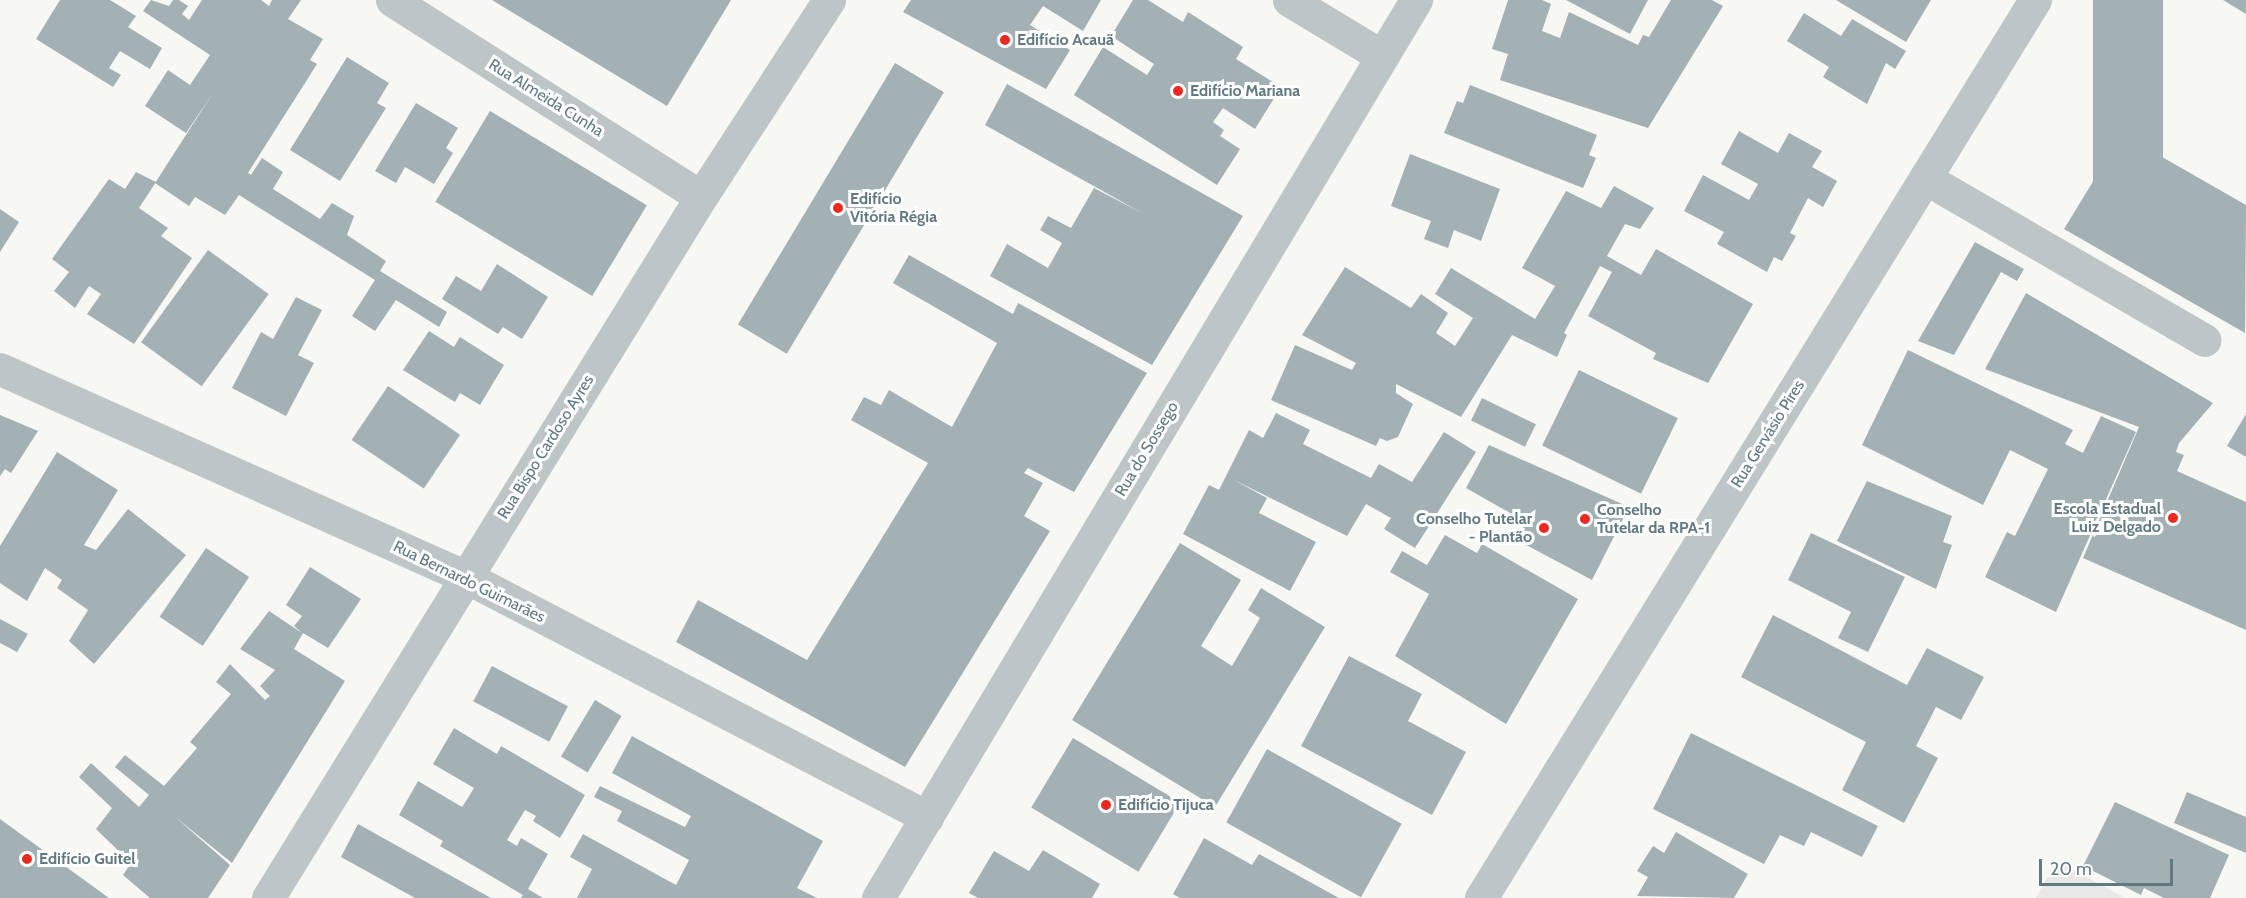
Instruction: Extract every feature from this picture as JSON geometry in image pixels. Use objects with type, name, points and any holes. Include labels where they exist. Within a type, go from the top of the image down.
[{"type":"street","name":"Rua Almeida Cunha","points":[[392,0],[700,197]]},
{"type":"street","name":"Rua Bispo Cardoso Ayres","points":[[268,898],[700,197],[829,0]]},
{"type":"street","points":[[1289,0],[1382,56]]},
{"type":"street","name":"Rua do Sossego","points":[[878,898],[1416,0]]},
{"type":"street","name":"Rua Gervásio Pires","points":[[1481,898],[2035,0]]},
{"type":"street","points":[[1925,178],[2205,340]]},
{"type":"street","name":"Rua Bernardo Guimarães","points":[[0,369],[466,577],[927,817]]},
{"type":"shaded area","points":[[2057,861],[2125,898],[2036,898]]},
{"type":"building","points":[[60,0],[110,0],[136,16],[128,27],[162,48],[150,69],[120,51],[109,68],[121,75],[113,87],[36,39]]},
{"type":"building","points":[[151,0],[169,6],[173,0],[179,0],[188,6],[182,14],[189,20],[202,0],[261,0],[269,6],[272,0],[301,0],[288,19],[323,39],[310,60],[317,64],[248,173],[251,175],[262,158],[283,172],[273,189],[320,219],[332,203],[354,216],[347,235],[386,261],[380,271],[447,312],[439,327],[396,300],[375,331],[352,316],[375,280],[239,195],[225,215],[195,197],[189,206],[155,183],[213,93],[186,133],[145,106],[168,70],[190,85],[210,55],[143,11]]},
{"type":"building","points":[[492,0],[731,0],[667,106]]},
{"type":"building","name":"Edifício Acauã","points":[[911,0],[1101,0],[1083,31],[1043,6],[1030,25],[1070,50],[1046,89],[903,12]]},
{"type":"building","name":"Edifício Mariana","points":[[1133,0],[1148,0],[1183,22],[1188,12],[1243,47],[1236,59],[1281,87],[1255,129],[1223,108],[1213,122],[1224,130],[1220,136],[1240,149],[1217,185],[1074,95],[1103,47],[1147,75],[1154,64],[1111,36]]},
{"type":"building","points":[[1508,0],[1542,0],[1551,4],[1542,31],[1560,38],[1569,12],[1638,45],[1643,35],[1649,37],[1671,0],[1712,0],[1723,6],[1648,128],[1500,80],[1508,54],[1492,49]]},
{"type":"building","points":[[1566,0],[1648,0],[1630,34]]},
{"type":"building","points":[[1836,0],[1931,0],[1906,42]]},
{"type":"building","points":[[2093,0],[2163,0],[2163,232],[2093,232]]},
{"type":"building","points":[[2223,0],[2246,0],[2246,14]]},
{"type":"building","points":[[1804,13],[1841,36],[1852,19],[1906,51],[1895,69],[1886,63],[1867,104],[1823,77],[1829,67],[1787,41]]},
{"type":"building","points":[[347,57],[389,83],[377,103],[386,108],[340,181],[290,150]]},
{"type":"building","name":"Edifício Vitória Régia","points":[[895,63],[944,92],[787,354],[738,324]]},
{"type":"building","points":[[1007,84],[1243,216],[1152,365],[990,276],[1007,244],[1048,268],[1062,243],[1040,230],[1048,216],[1071,228],[1094,188],[1142,213],[985,125]]},
{"type":"building","points":[[1470,85],[1597,135],[1589,155],[1596,158],[1583,188],[1444,133],[1457,101],[1463,103]]},
{"type":"building","points":[[416,103],[458,128],[446,148],[453,153],[434,184],[405,167],[396,183],[375,171]]},
{"type":"building","points":[[490,111],[647,205],[592,296],[435,202]]},
{"type":"building","points":[[1739,131],[1778,153],[1789,133],[1822,151],[1812,167],[1837,181],[1823,207],[1808,198],[1790,233],[1796,236],[1782,261],[1774,257],[1767,272],[1717,244],[1724,232],[1684,211],[1703,175],[1749,200],[1758,184],[1721,164]]},
{"type":"building","points":[[2122,134],[2246,205],[2245,333],[2064,229]]},
{"type":"building","points":[[1410,154],[1500,189],[1481,241],[1454,230],[1448,248],[1424,239],[1431,221],[1391,206]]},
{"type":"building","points":[[136,172],[156,182],[139,208],[168,228],[161,236],[192,258],[134,344],[87,314],[101,294],[89,286],[75,308],[54,291],[69,272],[52,259],[109,179],[125,189]]},
{"type":"building","points":[[1614,186],[1654,208],[1640,229],[1625,224],[1607,256],[1641,275],[1656,249],[1753,304],[1708,383],[1653,359],[1656,353],[1588,316],[1612,272],[1600,266],[1564,333],[1567,335],[1557,357],[1512,335],[1461,417],[1396,384],[1396,393],[1413,404],[1398,437],[1387,441],[1380,438],[1376,446],[1271,400],[1295,345],[1352,370],[1356,363],[1302,335],[1345,267],[1411,308],[1421,294],[1448,313],[1436,333],[1455,346],[1473,318],[1435,294],[1451,268],[1535,319],[1555,286],[1522,268],[1566,191],[1601,208]]},
{"type":"building","points":[[0,209],[19,222],[0,252]]},
{"type":"building","points":[[1975,242],[2024,269],[2017,281],[2001,272],[1954,355],[1918,341]]},
{"type":"building","points":[[208,250],[269,294],[202,386],[141,342]]},
{"type":"building","points":[[909,255],[1013,314],[1018,303],[1147,373],[1074,492],[1028,468],[1024,473],[1043,483],[1024,516],[1050,531],[905,767],[676,642],[698,600],[807,660],[928,463],[851,420],[864,397],[881,405],[889,390],[952,427],[997,343],[893,283]]},
{"type":"building","points":[[497,264],[548,297],[522,339],[503,327],[498,334],[442,299],[456,276],[481,291]]},
{"type":"building","points":[[2026,293],[2213,403],[2179,443],[2176,452],[2184,455],[2177,471],[2246,502],[2246,630],[2083,558],[2139,427],[1985,369]]},
{"type":"building","points":[[296,297],[322,310],[298,355],[314,363],[286,416],[232,388],[261,332],[273,339]]},
{"type":"building","points":[[429,331],[454,347],[460,337],[504,365],[480,405],[460,393],[455,402],[403,370]]},
{"type":"building","points":[[1908,350],[2073,430],[2065,444],[2083,453],[2101,416],[2136,432],[2056,612],[1985,577],[2007,532],[2015,536],[2048,469],[2010,450],[1983,505],[1862,445]]},
{"type":"building","points":[[1579,370],[1678,418],[1641,494],[1542,445]]},
{"type":"building","points":[[388,386],[460,435],[424,489],[352,440]]},
{"type":"building","points":[[1482,398],[1536,424],[1525,447],[1471,420]]},
{"type":"building","points":[[1276,413],[1310,430],[1303,444],[1371,478],[1379,464],[1412,482],[1444,432],[1476,452],[1415,548],[1384,529],[1391,518],[1366,504],[1347,536],[1234,480],[1267,498],[1259,513],[1316,542],[1290,591],[1183,534],[1209,485],[1219,490],[1249,430],[1263,438]]},
{"type":"building","points":[[2246,414],[2246,457],[2227,446]]},
{"type":"building","points":[[0,415],[38,431],[11,473],[5,469],[0,476]]},
{"type":"building","points":[[1489,445],[1629,507],[1592,580],[1517,540],[1526,522],[1466,488]]},
{"type":"building","points":[[57,452],[118,490],[84,545],[96,550],[128,509],[186,555],[94,664],[69,641],[88,610],[57,588],[62,580],[45,568],[27,601],[0,583],[0,546]]},
{"type":"building","points":[[1867,481],[1952,516],[1943,542],[1952,545],[1936,589],[1837,541]]},
{"type":"building","points":[[1811,533],[1905,577],[1868,652],[1838,638],[1851,612],[1788,580]]},
{"type":"building","points":[[1445,535],[1477,553],[1482,544],[1578,599],[1506,724],[1395,656],[1429,594],[1390,572],[1402,551],[1427,565]]},
{"type":"building","points":[[1180,543],[1241,580],[1201,646],[1232,666],[1260,618],[1248,610],[1261,588],[1325,627],[1215,807],[1072,720]]},
{"type":"building","points":[[206,548],[249,577],[203,646],[160,617]]},
{"type":"building","points":[[310,567],[361,599],[328,648],[303,633],[294,649],[345,681],[232,863],[174,816],[230,865],[208,898],[150,898],[123,875],[131,863],[96,829],[112,808],[79,777],[91,763],[139,807],[149,795],[115,767],[125,755],[164,786],[197,748],[190,742],[231,694],[216,682],[230,664],[265,700],[270,696],[260,686],[275,670],[240,649],[269,611],[302,633],[294,626],[302,616],[286,605]]},
{"type":"building","points":[[1773,615],[1907,685],[1927,648],[1984,677],[1961,720],[1936,707],[1916,746],[1938,758],[1904,823],[1842,790],[1866,742],[1741,677]]},
{"type":"building","points":[[0,619],[28,634],[17,652],[0,643]]},
{"type":"building","points":[[1349,656],[1422,694],[1408,721],[1466,752],[1432,815],[1301,746]]},
{"type":"building","points":[[492,666],[568,706],[549,742],[473,701]]},
{"type":"building","points":[[595,700],[622,716],[588,773],[561,757]]},
{"type":"building","points":[[454,728],[497,754],[501,746],[585,795],[560,838],[533,821],[536,816],[525,810],[507,840],[517,846],[521,838],[548,854],[528,889],[543,898],[521,898],[523,895],[440,846],[443,841],[399,815],[418,781],[462,807],[468,798],[474,788],[433,764]]},
{"type":"building","points":[[1691,733],[1878,826],[1862,857],[1811,832],[1804,846],[1780,835],[1764,864],[1653,809]]},
{"type":"building","points":[[632,736],[823,841],[797,888],[817,898],[577,898],[592,869],[570,857],[583,834],[676,885],[689,860],[617,821],[622,811],[594,797],[600,786],[685,827],[691,816],[612,773]]},
{"type":"building","name":"Edifício Tijuca","points":[[1073,738],[1180,802],[1138,872],[1031,807]]},
{"type":"building","points":[[1267,749],[1402,824],[1361,897],[1226,822]]},
{"type":"building","points":[[2187,792],[2246,817],[2246,853],[2174,823]]},
{"type":"building","points":[[2115,802],[2229,855],[2210,898],[2164,898],[2144,888],[2141,895],[2083,866]]},
{"type":"building","name":"Edifício Guitel","points":[[0,819],[109,898],[0,898]]},
{"type":"building","points":[[358,824],[491,898],[415,898],[341,857]]},
{"type":"building","points":[[1676,832],[1748,874],[1734,898],[1637,896],[1648,877],[1637,871],[1653,846],[1664,853]]},
{"type":"building","points":[[1204,838],[1252,865],[1259,854],[1339,898],[1180,898],[1173,894]]},
{"type":"building","points":[[1043,850],[1100,884],[1092,898],[978,898],[969,893],[994,851],[1029,871]]},
{"type":"place","name":"Edifício Acauã","points":[[1005,40]]},
{"type":"place","name":"Edifício Mariana","points":[[1178,91]]},
{"type":"place","name":"Edifício Vitória Régia","points":[[838,208]]},
{"type":"place","name":"Escola Estadual Luiz Delgado","points":[[2173,518]]},
{"type":"place","name":"Conselho Tutelar da RPA-1","points":[[1585,519]]},
{"type":"place","name":"Conselho Tutelar - Plantão","points":[[1544,528]]},
{"type":"place","name":"Edifício Tijuca","points":[[1106,805]]},
{"type":"place","name":"Edifício Guitel","points":[[27,859]]}]
